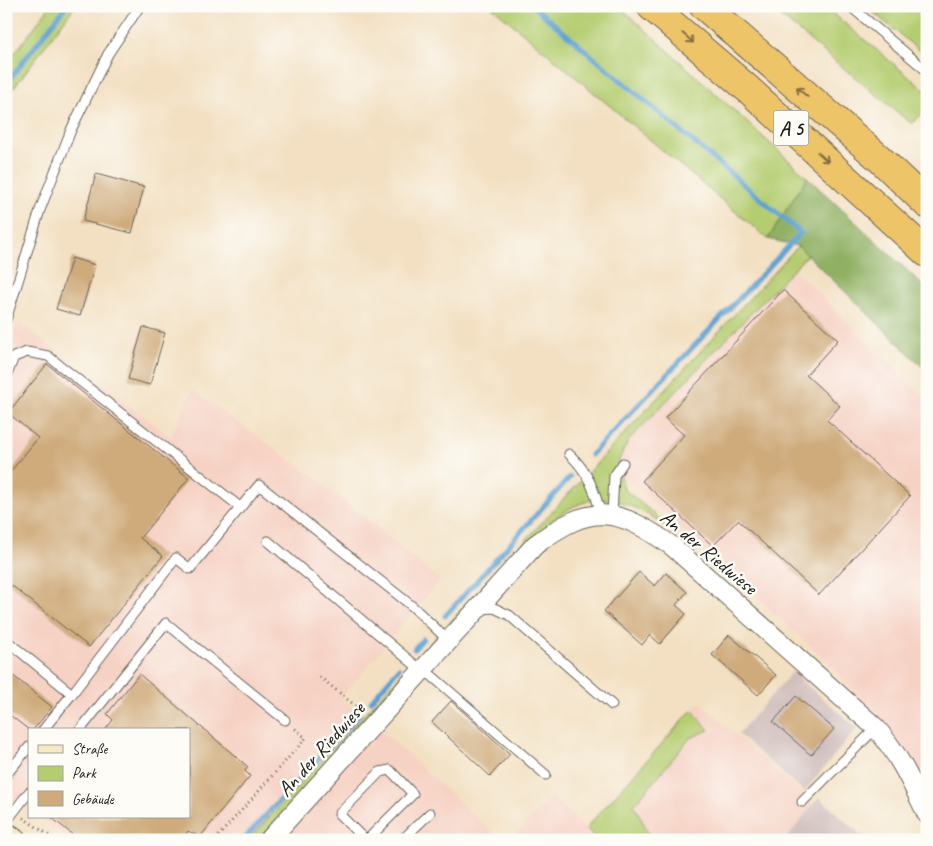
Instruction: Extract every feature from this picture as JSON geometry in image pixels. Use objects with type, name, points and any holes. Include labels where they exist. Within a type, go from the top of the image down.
[{"type":"highway","name":"A 5","points":[[651,6],[749,90],[927,253]]},
{"type":"highway","name":"A 5","points":[[704,6],[879,158],[927,204]]},
{"type":"highway","points":[[879,158],[927,183]]},
{"type":"street","name":"An der Riedwiese","points":[[269,840],[535,545],[555,530],[579,518],[606,515],[642,525],[672,546],[876,728],[894,749],[908,772],[927,814]]},
{"type":"street","points":[[6,836],[12,840]]},
{"type":"lane","points":[[6,320],[40,210],[71,130],[108,54],[140,6]]},
{"type":"lane","points":[[850,6],[927,71]]},
{"type":"lane","points":[[6,377],[14,357],[26,352],[48,356],[240,507]]},
{"type":"lane","points":[[569,454],[578,462],[589,480],[606,515]]},
{"type":"lane","points":[[606,515],[614,476],[623,463]]},
{"type":"lane","points":[[45,728],[176,558],[190,569],[259,485],[412,606],[449,641]]},
{"type":"lane","points":[[268,541],[422,671],[432,676],[546,775]]},
{"type":"lane","points":[[477,610],[494,608],[510,615],[612,705]]},
{"type":"lane","points":[[82,728],[166,623],[285,720]]},
{"type":"lane","points":[[6,640],[72,694]]},
{"type":"lane","points":[[802,802],[876,728]]},
{"type":"lane","points":[[6,775],[28,748]]},
{"type":"lane","points":[[390,770],[413,794],[366,840],[339,814],[380,772],[390,770]]},
{"type":"lane","points":[[6,822],[28,793]]},
{"type":"lane","points":[[402,840],[430,813]]},
{"type":"path","points":[[320,677],[365,713],[380,717]]},
{"type":"path","points":[[215,840],[306,738],[285,720]]},
{"type":"path","points":[[14,811],[56,840]]},
{"type":"shaded area","points":[[788,263],[927,401],[927,793],[918,776],[875,712],[816,651],[606,460]]},
{"type":"shaded area","points":[[18,322],[171,437],[192,390],[319,480],[440,580],[341,698],[382,731],[501,840],[70,840],[40,818],[190,818],[190,728],[28,728],[28,810],[6,797],[6,349]]},
{"type":"shaded area","points":[[792,672],[857,728],[804,792],[738,734]]},
{"type":"shaded area","points":[[699,702],[813,803],[785,840],[511,840],[551,797],[586,828]]},
{"type":"shaded area","points":[[819,797],[866,840],[785,840]]},
{"type":"green space","points":[[50,6],[75,6],[6,98],[6,65]]},
{"type":"green space","points":[[491,6],[619,6],[807,177],[768,239]]},
{"type":"green space","points":[[768,6],[824,6],[927,92],[927,109],[912,124]]},
{"type":"green space","points":[[866,6],[927,6],[927,57]]},
{"type":"green space","points":[[807,177],[927,289],[927,371],[798,246],[768,239]]},
{"type":"green space","points":[[798,246],[808,254],[628,441],[618,462],[624,489],[677,533],[644,513],[615,501],[585,502],[568,509],[550,522],[259,840],[248,840]]},
{"type":"green space","points":[[692,710],[709,730],[690,738],[634,805],[652,840],[598,840],[586,828]]},
{"type":"building","points":[[96,174],[144,187],[132,233],[83,221]]},
{"type":"building","points":[[72,258],[95,265],[80,316],[56,309]]},
{"type":"building","points":[[783,290],[838,340],[806,375],[840,406],[827,420],[910,496],[819,595],[738,520],[713,546],[642,481],[684,435],[665,418]]},
{"type":"building","points":[[143,327],[165,333],[150,385],[128,379]]},
{"type":"building","points":[[47,364],[189,478],[140,538],[163,556],[89,647],[6,581],[6,477],[38,438],[8,413]]},
{"type":"building","points":[[639,572],[655,586],[666,573],[687,592],[676,605],[686,614],[660,644],[650,635],[642,645],[604,611]]},
{"type":"building","points":[[729,635],[776,675],[758,695],[712,655]]},
{"type":"building","points":[[6,670],[52,707],[35,728],[28,729],[6,712]]},
{"type":"building","points":[[139,674],[248,767],[245,771],[250,776],[200,837],[188,831],[183,840],[79,840],[52,818],[190,818],[190,728],[107,728],[113,720],[107,714]]},
{"type":"building","points":[[796,696],[834,729],[811,755],[773,722]]},
{"type":"building","points":[[451,701],[510,754],[490,776],[432,722]]},
{"type":"waterway","points":[[6,84],[66,6]]},
{"type":"waterway","points":[[533,6],[801,233],[591,455]]},
{"type":"waterway","points":[[445,616],[570,477]]},
{"type":"waterway","points":[[414,649],[423,639]]},
{"type":"waterway","points":[[371,701],[399,668]]},
{"type":"waterway","points":[[243,840],[359,714]]}]
